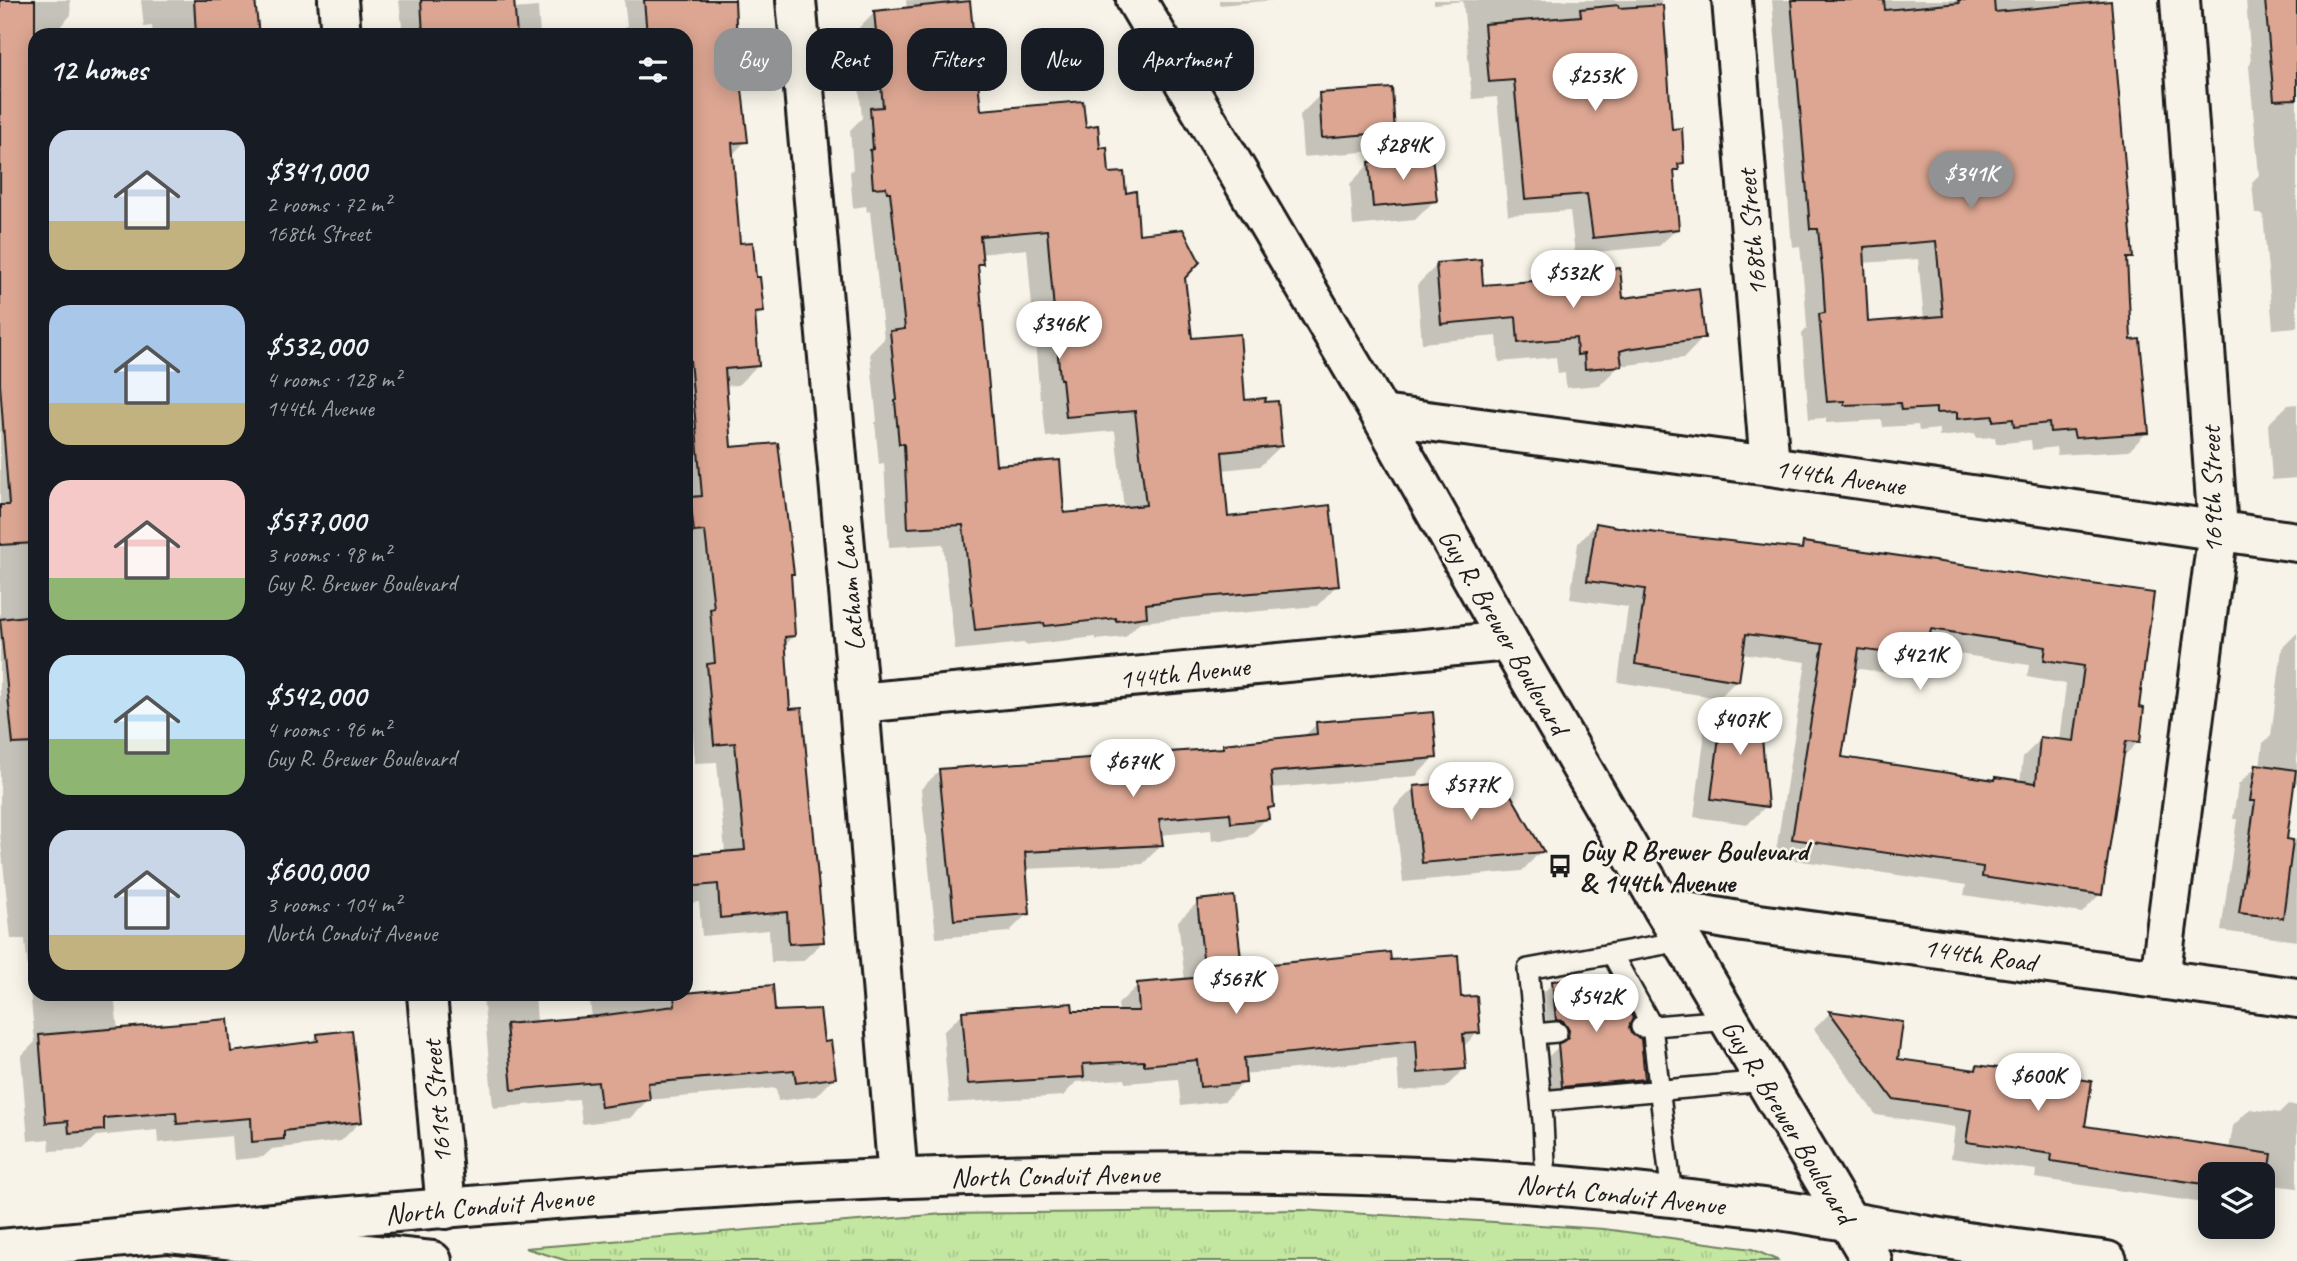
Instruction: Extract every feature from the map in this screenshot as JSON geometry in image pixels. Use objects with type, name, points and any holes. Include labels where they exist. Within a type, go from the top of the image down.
[{"type":"main road","points":[[338,0],[340,28]]},
{"type":"main road","name":"Latham Lane","points":[[796,0],[859,703],[898,1179]]},
{"type":"main road","name":"Guy R. Brewer Boulevard","points":[[1136,0],[1381,415],[1682,941],[1872,1261]]},
{"type":"main road","name":"168th Street","points":[[1732,0],[1770,466]]},
{"type":"main road","name":"169th Street","points":[[2160,978],[2218,530],[2180,0]]},
{"type":"main road","name":"144th Avenue","points":[[1381,415],[1770,466],[2297,542]]},
{"type":"main road","name":"144th Avenue","points":[[859,703],[1508,641]]},
{"type":"main road","name":"144th Road","points":[[1663,908],[1744,922],[2297,998]]},
{"type":"main road","name":"161st Street","points":[[428,1001],[446,1209]]},
{"type":"main road","name":"North Conduit Avenue","points":[[0,1249],[572,1197],[898,1179],[1210,1172],[1446,1178],[1672,1197],[1849,1220],[1928,1236],[2107,1261]]},
{"type":"main road","points":[[169,1233],[432,1261]]},
{"type":"lane","points":[[1546,1185],[1528,970],[1682,941]]},
{"type":"lane","points":[[1612,954],[1646,1026],[1661,1091],[1672,1197]]},
{"type":"lane","points":[[1646,1026],[1729,1020]]},
{"type":"lane","points":[[1535,1034],[1557,1032]]},
{"type":"lane","points":[[1541,1101],[1765,1081]]},
{"type":"green space","points":[[1302,1210],[1604,1229],[1752,1249],[1779,1261],[568,1261],[525,1248],[944,1214]]},
{"type":"building","points":[[0,0],[35,0],[35,28],[28,28],[28,543],[0,545],[0,505],[9,505],[0,384]]},
{"type":"building","points":[[194,0],[255,0],[258,28],[196,28]]},
{"type":"building","points":[[421,0],[514,0],[516,28],[423,28]]},
{"type":"building","points":[[644,0],[735,0],[736,28],[714,28],[714,91],[742,91],[748,142],[732,143],[740,243],[753,242],[756,277],[760,277],[764,312],[755,313],[759,366],[725,369],[731,447],[778,443],[794,574],[791,574],[795,636],[785,637],[790,709],[802,708],[824,942],[789,944],[787,912],[720,918],[718,884],[693,886],[693,854],[745,850],[735,743],[714,745],[707,664],[715,663],[710,609],[714,608],[705,531],[694,532],[693,523],[693,497],[702,496],[693,394],[693,28],[646,28]]},
{"type":"building","points":[[1791,0],[1884,0],[1885,10],[1959,3],[1958,0],[1994,0],[1995,12],[2111,1],[2133,258],[2127,258],[2131,340],[2140,339],[2149,433],[2075,438],[2073,430],[2050,432],[2049,423],[2014,427],[2013,419],[1993,421],[1993,416],[1957,419],[1957,412],[1936,413],[1936,408],[1901,410],[1900,403],[1844,405],[1844,401],[1827,402],[1819,314],[1825,313],[1823,279],[1818,229],[1810,229]],"holes":[[[1936,241],[1943,316],[1868,322],[1864,247]]]},
{"type":"building","points":[[2265,0],[2297,0],[2297,99],[2274,100]]},
{"type":"building","points":[[970,1],[973,28],[907,28],[907,91],[979,91],[981,110],[1083,101],[1086,127],[1098,125],[1100,148],[1107,147],[1109,173],[1124,172],[1126,193],[1136,191],[1139,234],[1183,229],[1200,262],[1185,278],[1192,338],[1240,334],[1245,400],[1266,398],[1265,402],[1278,401],[1282,446],[1222,452],[1228,517],[1330,505],[1339,586],[1146,604],[1147,617],[1116,621],[1116,618],[975,630],[963,525],[908,528],[904,444],[899,444],[890,331],[905,329],[890,192],[887,192],[886,187],[873,188],[870,150],[873,149],[870,108],[883,107],[882,91],[893,91],[893,28],[876,28],[874,11]],"holes":[[[1047,230],[1066,417],[1135,411],[1146,505],[1064,513],[1060,460],[996,465],[978,264],[983,264],[980,236]]]},
{"type":"building","points":[[1618,5],[1619,8],[1663,5],[1672,129],[1682,128],[1684,163],[1678,164],[1679,170],[1674,170],[1679,229],[1593,238],[1587,194],[1525,199],[1514,80],[1489,82],[1484,24],[1581,16],[1580,9]]},
{"type":"building","points":[[1392,88],[1395,132],[1322,138],[1319,93]]},
{"type":"building","points":[[1432,156],[1437,201],[1373,207],[1369,162]]},
{"type":"building","points":[[1481,259],[1483,285],[1571,278],[1571,271],[1620,268],[1623,298],[1699,288],[1705,338],[1627,349],[1620,351],[1622,366],[1585,369],[1584,354],[1577,355],[1576,338],[1518,343],[1516,317],[1441,324],[1436,263]]},
{"type":"building","points":[[1596,523],[1640,531],[1802,549],[1803,542],[2154,593],[2139,707],[2144,708],[2140,742],[2126,741],[2102,895],[1982,877],[1983,867],[1792,839],[1823,644],[1746,634],[1739,681],[1635,664],[1645,589],[1587,581]],"holes":[[[1931,629],[2046,647],[2044,660],[2084,666],[2074,741],[2040,737],[2036,783],[1995,777],[1995,780],[1842,757],[1859,649],[1926,658]]]},
{"type":"building","points":[[28,616],[28,743],[13,744],[0,619]]},
{"type":"building","points":[[1759,703],[1768,807],[1711,799],[1721,721],[1720,707]]},
{"type":"building","points":[[1433,712],[1437,758],[1271,772],[1274,807],[1268,808],[1269,819],[1231,823],[1230,813],[1159,819],[1163,845],[1025,852],[1030,914],[954,920],[939,769],[1223,748],[1223,744],[1317,734],[1316,722]]},
{"type":"building","points":[[2256,764],[2296,770],[2287,839],[2293,840],[2283,918],[2239,913],[2255,801],[2250,801]]},
{"type":"building","points":[[1501,778],[1544,852],[1422,863],[1414,786]]},
{"type":"building","points":[[1234,896],[1242,967],[1390,952],[1391,960],[1458,955],[1461,997],[1477,996],[1480,1033],[1463,1034],[1466,1069],[1418,1073],[1416,1040],[1244,1058],[1246,1083],[1200,1087],[1197,1060],[1144,1065],[1144,1061],[1083,1064],[1084,1077],[968,1084],[962,1011],[1072,1003],[1073,1011],[1139,1011],[1137,983],[1205,977],[1197,900]]},
{"type":"building","points":[[1610,976],[1633,1018],[1629,1027],[1631,1033],[1641,1039],[1645,1079],[1562,1087],[1558,1044],[1568,1038],[1569,1030],[1563,1021],[1556,1020],[1552,981]]},
{"type":"building","points":[[773,985],[775,1011],[820,1009],[824,1042],[831,1041],[836,1078],[796,1083],[794,1070],[648,1083],[650,1100],[601,1107],[598,1082],[512,1090],[506,1024],[675,1006],[675,1001],[693,1001],[693,992]]},
{"type":"building","points":[[1829,1011],[1903,1022],[1898,1059],[1976,1070],[1977,1065],[2092,1081],[2085,1126],[2272,1154],[2271,1162],[2198,1162],[2198,1183],[2051,1161],[2052,1154],[1966,1142],[1971,1110],[1893,1099]]},
{"type":"building","points":[[228,1019],[231,1052],[318,1041],[317,1034],[352,1030],[362,1122],[284,1131],[284,1139],[252,1142],[251,1118],[177,1124],[176,1112],[104,1118],[104,1130],[69,1133],[68,1121],[46,1123],[39,1035]]},
{"type":"place","name":"Guy R Brewer Boulevard & 144th Avenue","points":[[1560,866]]}]
